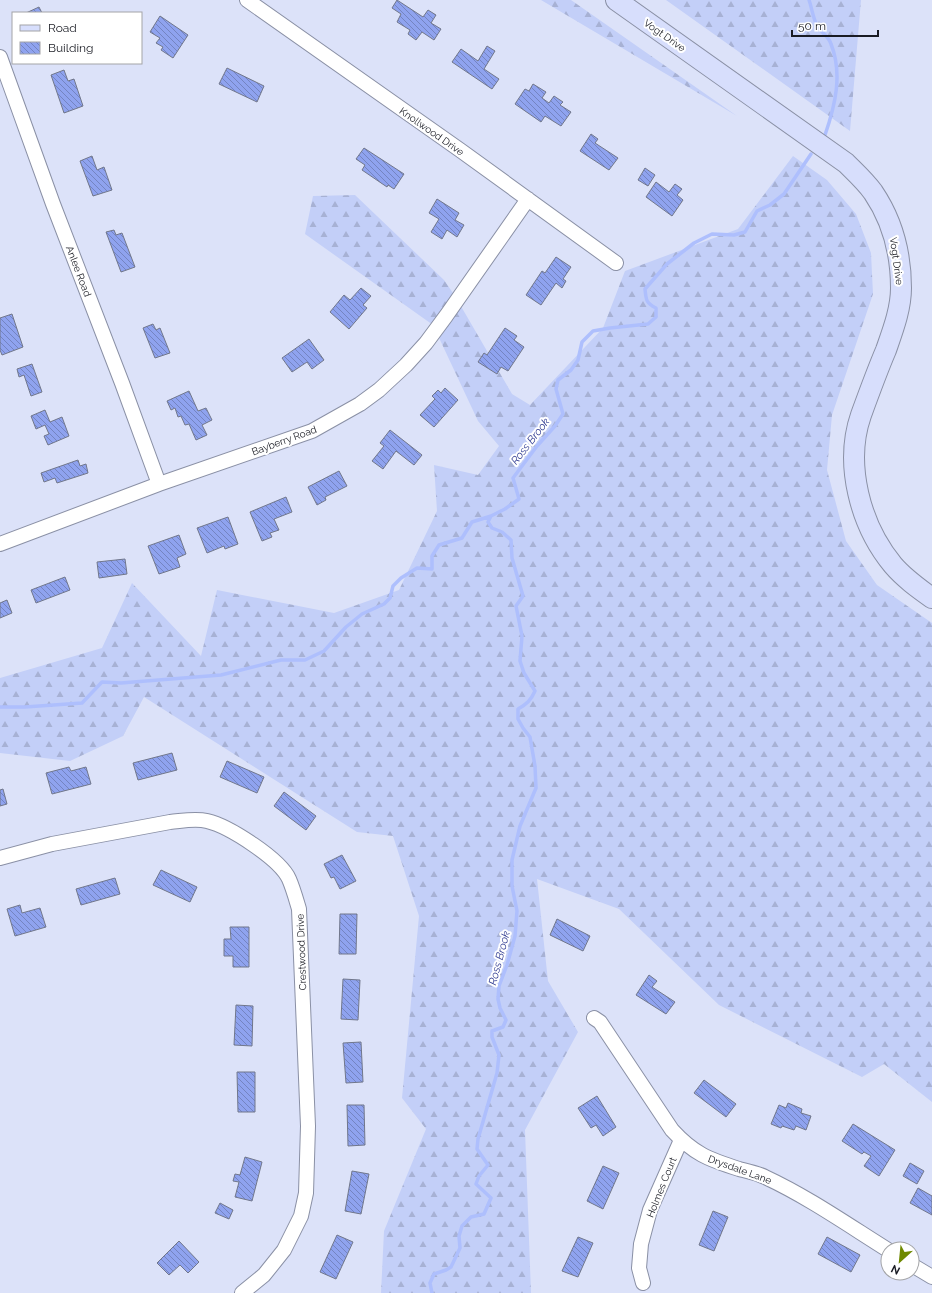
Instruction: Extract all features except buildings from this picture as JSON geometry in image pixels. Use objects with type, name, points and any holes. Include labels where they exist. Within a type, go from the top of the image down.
[{"type":"street","name":"Knollwood Drive","points":[[247,0],[460,150],[616,263]]},
{"type":"street","name":"Vogt Drive","points":[[616,0],[846,163],[872,191],[887,216],[895,236],[898,251],[901,289],[898,313],[892,334],[860,416],[856,432],[853,462],[861,507],[872,535],[893,565],[912,584],[932,598]]},
{"type":"street","name":"Anlee Road","points":[[0,57],[159,484]]},
{"type":"street","name":"Bayberry Road","points":[[0,544],[159,484],[312,431],[360,404],[379,390],[406,365],[426,343],[528,199]]},
{"type":"street","name":"Crestwood Drive","points":[[0,858],[52,844],[162,824],[190,820],[206,821],[220,826],[239,836],[268,856],[282,868],[289,878],[299,909],[308,1126],[306,1194],[301,1216],[284,1250],[264,1275],[242,1293]]},
{"type":"street","name":"Drysdale Lane","points":[[594,1018],[600,1022],[672,1130],[695,1152],[713,1161],[764,1176],[880,1245]]},
{"type":"street","name":"Holmes Court","points":[[643,1283],[639,1268],[641,1244],[650,1210],[681,1140]]},
{"type":"street","points":[[920,1270],[932,1277]]},
{"type":"green space","points":[[541,0],[571,0],[737,116]]},
{"type":"green space","points":[[666,0],[861,0],[850,131]]},
{"type":"green space","points":[[793,156],[827,180],[856,214],[871,253],[873,294],[832,415],[827,470],[846,541],[877,585],[932,623],[932,1102],[884,1064],[862,1077],[719,1005],[619,909],[537,879],[548,981],[578,1032],[525,1130],[531,1293],[381,1293],[384,1231],[426,1129],[402,1098],[419,916],[393,836],[357,832],[144,697],[123,736],[70,761],[0,753],[0,678],[102,648],[132,583],[201,656],[217,590],[334,613],[399,590],[437,511],[434,465],[478,475],[499,446],[478,421],[433,325],[305,234],[313,196],[355,195],[444,280],[455,296],[512,394],[530,405],[603,328],[625,271],[738,229]]},
{"type":"waterway","name":"Ross Brook","points":[[809,0],[816,24],[830,42],[835,55],[837,67],[836,90],[832,113],[825,135]]},
{"type":"waterway","name":"Ross Brook","points":[[432,1293],[430,1283],[434,1274],[451,1267],[460,1248],[459,1236],[462,1226],[471,1217],[484,1214],[491,1198],[476,1184],[479,1176],[488,1165],[477,1149],[478,1139],[497,1073],[499,1055],[492,1037],[492,1031],[503,1027],[506,1020],[500,1008],[498,999],[499,986],[507,965],[515,936],[517,911],[512,886],[512,860],[520,826],[536,788],[535,766],[530,737],[518,719],[518,709],[528,702],[535,691],[524,673],[520,661],[522,636],[516,606],[523,596],[512,558],[511,540],[502,532],[492,528],[488,522],[491,516],[505,509],[519,499],[513,478],[563,414],[556,389],[558,380],[571,370],[578,360],[582,342],[593,331],[648,324],[656,317],[656,308],[647,301],[645,289],[667,264],[694,243],[712,234],[734,235],[745,232],[757,211],[770,205],[784,194],[811,154]]},
{"type":"waterway","points":[[0,707],[25,707],[82,703],[102,682],[121,683],[221,675],[281,660],[305,660],[324,651],[346,627],[362,614],[384,604],[390,598],[393,586],[401,578],[417,568],[432,569],[432,556],[439,545],[462,538],[472,522],[491,516]]}]
